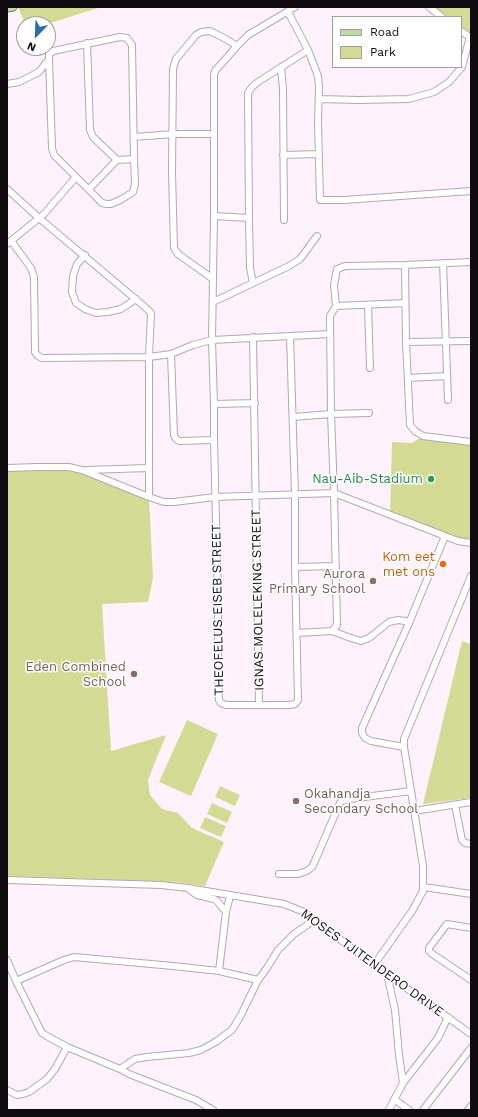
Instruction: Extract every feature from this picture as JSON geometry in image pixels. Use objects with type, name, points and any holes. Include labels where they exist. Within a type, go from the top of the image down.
[{"type":"main road","points":[[7,8],[12,7]]},
{"type":"street","name":"THEOFELUS EISEB STREET","points":[[290,336],[296,495],[295,567],[298,700],[295,704],[290,705],[226,706],[219,700],[212,340],[214,75],[215,71],[248,35],[295,7]]},
{"type":"street","points":[[429,7],[441,16]]},
{"type":"street","points":[[288,12],[308,50],[318,76],[320,200],[344,200],[471,191]]},
{"type":"street","points":[[213,279],[178,254],[174,248],[172,172],[173,69],[176,59],[196,35],[201,32],[210,31],[237,46]]},
{"type":"street","points":[[120,37],[127,38],[132,45],[135,184],[133,192],[122,199],[111,204],[102,203],[54,155],[52,148],[49,59],[49,54],[53,50],[120,37]]},
{"type":"street","points":[[462,67],[470,37]]},
{"type":"street","points":[[87,43],[90,130],[92,138],[117,160]]},
{"type":"street","points":[[253,283],[250,268],[248,218],[248,93],[258,82],[308,50]]},
{"type":"street","points":[[7,84],[19,82],[39,72],[49,59]]},
{"type":"street","points":[[281,67],[283,90],[284,220]]},
{"type":"street","points":[[319,99],[409,99],[434,92],[450,82],[461,68]]},
{"type":"street","points":[[134,137],[172,134],[214,134]]},
{"type":"street","points":[[283,155],[319,154]]},
{"type":"street","points":[[89,189],[117,160],[134,159]]},
{"type":"street","points":[[76,177],[39,218],[9,243],[31,268],[34,277],[34,342],[35,352],[38,356],[42,358],[149,357],[171,354],[193,345],[212,340],[330,334]]},
{"type":"street","points":[[8,192],[85,255],[146,307],[151,313],[149,357],[149,497]]},
{"type":"street","points":[[214,216],[248,218]]},
{"type":"street","points":[[212,302],[289,266],[300,259],[317,236]]},
{"type":"street","points":[[85,255],[77,264],[73,276],[72,292],[76,302],[85,309],[96,313],[121,309],[136,299]]},
{"type":"street","points":[[332,631],[337,625],[334,493],[330,414],[330,316],[336,306],[334,285],[337,269],[345,266],[471,262]]},
{"type":"street","points":[[443,263],[448,400]]},
{"type":"street","points":[[405,265],[406,342],[410,425],[415,431],[423,436],[471,442]]},
{"type":"street","points":[[336,306],[405,303]]},
{"type":"street","points":[[368,305],[370,368]]},
{"type":"street","name":"IGNAS MOLELEKING STREET","points":[[253,338],[260,705]]},
{"type":"street","points":[[406,342],[471,341]]},
{"type":"street","points":[[171,354],[174,435],[179,441],[214,440]]},
{"type":"street","points":[[408,378],[447,376]]},
{"type":"street","points":[[214,404],[254,403]]},
{"type":"street","points":[[293,417],[330,414],[369,414]]},
{"type":"street","points":[[7,468],[69,467],[82,470],[164,502],[215,497],[334,493],[458,541],[471,543]]},
{"type":"street","points":[[82,470],[149,468]]},
{"type":"street","points":[[404,747],[371,741],[365,738],[362,733],[362,728],[409,623],[445,536]]},
{"type":"street","points":[[295,567],[336,566]]},
{"type":"street","points":[[374,965],[422,895],[424,886],[423,866],[404,739],[471,576]]},
{"type":"street","points":[[297,633],[332,631],[361,641],[369,638],[389,622],[398,620],[409,623]]},
{"type":"street","points":[[280,874],[298,874],[312,867],[342,801],[411,791]]},
{"type":"street","points":[[414,811],[471,802]]},
{"type":"street","points":[[454,805],[462,840],[465,843],[471,844]]},
{"type":"street","name":"MOSES TJITENDERO DRIVE","points":[[7,880],[161,885],[284,904],[304,912],[374,965],[471,1034]]},
{"type":"street","points":[[424,886],[471,894]]},
{"type":"street","points":[[188,888],[197,895],[214,899],[226,912]]},
{"type":"street","points":[[219,971],[226,912],[230,896]]},
{"type":"street","points":[[120,1069],[135,1059],[189,1054],[201,1050],[232,1030],[241,1016],[258,980],[278,950],[294,934],[314,920]]},
{"type":"street","points":[[471,928],[447,924],[429,948],[431,953],[471,980]]},
{"type":"street","points":[[16,980],[74,957],[219,971],[258,980]]},
{"type":"street","points":[[7,960],[42,1033],[67,1047],[129,1074],[196,1100],[213,1110]]},
{"type":"street","points":[[387,974],[395,1010],[403,1083]]},
{"type":"street","points":[[389,1110],[403,1083],[438,1038],[448,1018]]},
{"type":"street","points":[[7,1090],[17,1095],[29,1092],[47,1079],[55,1069],[67,1047]]},
{"type":"street","points":[[423,1110],[471,1048]]},
{"type":"street","points":[[394,1098],[409,1110]]},
{"type":"street","points":[[468,1110],[471,1106]]},
{"type":"green space","points":[[18,7],[101,7],[56,21],[56,16],[22,16]]},
{"type":"green space","points":[[429,7],[471,7],[471,38],[462,32],[462,16],[441,16]]},
{"type":"green space","name":"Nau-Aib-Stadium","points":[[423,436],[471,442],[471,543],[390,515],[392,442],[412,443]]},
{"type":"green space","points":[[69,467],[149,497],[153,578],[148,602],[102,604],[111,751],[166,735],[148,780],[150,795],[162,809],[178,813],[192,828],[224,842],[205,886],[174,882],[7,876],[7,468]]},
{"type":"green space","points":[[462,641],[471,644],[471,798],[423,804]]},
{"type":"green space","points":[[187,720],[218,734],[191,796],[159,782]]},
{"type":"green space","points":[[220,786],[240,795],[235,806],[215,797]]},
{"type":"green space","points":[[212,803],[232,812],[227,823],[207,814]]},
{"type":"green space","points":[[205,817],[226,826],[221,837],[200,828]]},
{"type":"place","name":"Nau-Aib-Stadium","points":[[431,479]]},
{"type":"place","name":"Kom eet met ons","points":[[443,564]]},
{"type":"place","name":"Aurora Primary School","points":[[373,581]]},
{"type":"place","name":"Eden Combined School","points":[[134,674]]},
{"type":"place","name":"Okahandja Secondary School","points":[[296,801]]}]
